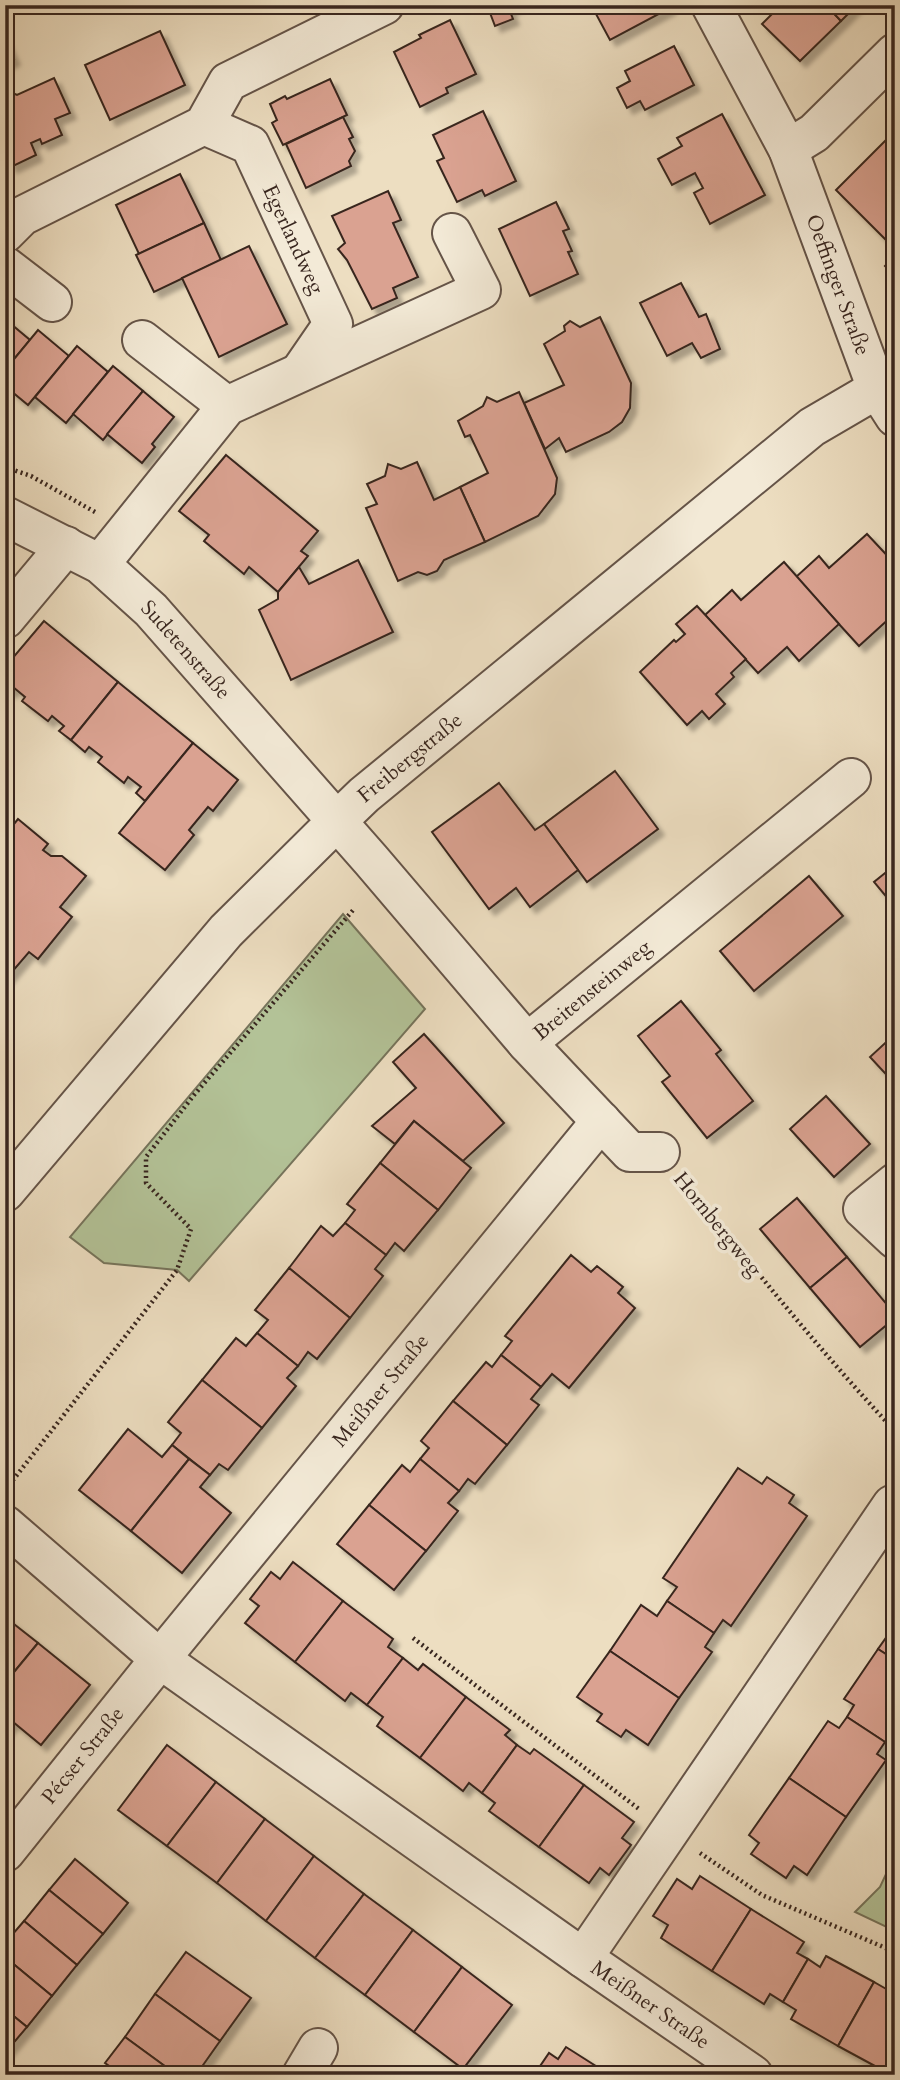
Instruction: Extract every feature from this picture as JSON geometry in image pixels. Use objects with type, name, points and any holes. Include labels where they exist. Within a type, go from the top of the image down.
[{"type":"street","points":[[5,233],[22,216],[204,125],[228,82],[384,5]]},
{"type":"street","name":"Oeffinger Straße","points":[[711,5],[788,149],[886,403]]},
{"type":"street","points":[[788,149],[814,133],[895,52]]},
{"type":"street","name":"Egerlandweg","points":[[204,125],[250,145],[333,324],[299,373]]},
{"type":"street","points":[[100,564],[227,406],[481,290],[452,233]]},
{"type":"street","points":[[5,266],[52,302]]},
{"type":"street","points":[[142,340],[227,406]]},
{"type":"street","name":"Freibergstraße","points":[[5,1192],[226,931],[364,795],[812,427],[886,403]]},
{"type":"street","name":"Sudetenstraße","points":[[5,516],[100,564],[151,610],[337,821]]},
{"type":"street","points":[[5,620],[66,546]]},
{"type":"street","name":"Breitensteinweg","points":[[337,821],[527,1043],[851,778]]},
{"type":"street","name":"Hornbergweg","points":[[527,1043],[629,1152],[660,1152]]},
{"type":"street","name":"Meißner Straße","points":[[160,1659],[601,1121]]},
{"type":"street","points":[[895,1184],[863,1209],[895,1239]]},
{"type":"street","name":"Meißner Straße","points":[[583,1958],[892,1505]]},
{"type":"street","name":"Meißner Straße","points":[[5,1525],[160,1659],[753,2075]]},
{"type":"street","name":"Pécser Straße","points":[[5,1852],[160,1659]]},
{"type":"path","points":[[5,1490],[177,1270],[191,1229],[146,1183],[146,1157],[194,1095],[354,909]]},
{"type":"path","name":"Hornbergweg","points":[[660,1152],[794,1317],[895,1431]]},
{"type":"path","points":[[413,1637],[669,1832],[762,1895],[895,1952]]},
{"type":"green space","points":[[343,914],[425,1009],[189,1281],[177,1270],[104,1263],[70,1237]]},
{"type":"green space","points":[[895,1855],[895,1931],[855,1912],[880,1887]]},
{"type":"building","points":[[487,5],[518,5],[509,9],[513,19],[495,26]]},
{"type":"building","points":[[614,5],[669,5],[670,8],[610,40],[596,14]]},
{"type":"building","points":[[781,5],[826,5],[841,21],[800,61],[762,24]]},
{"type":"building","points":[[826,5],[857,5],[841,21]]},
{"type":"building","points":[[450,20],[476,74],[446,88],[448,93],[420,107],[394,52],[421,38],[419,35]]},
{"type":"building","points":[[160,31],[185,85],[110,120],[85,65]]},
{"type":"building","points":[[5,40],[14,59],[5,64]]},
{"type":"building","points":[[674,46],[694,85],[645,110],[640,101],[627,108],[617,88],[630,81],[625,71]]},
{"type":"building","points":[[54,78],[70,113],[55,119],[62,135],[42,144],[40,139],[31,143],[36,155],[11,167],[5,153],[5,139],[11,137],[7,129],[5,130],[5,93],[8,91],[17,95]]},
{"type":"building","points":[[330,79],[347,115],[283,145],[272,123],[277,120],[270,104]]},
{"type":"building","points":[[483,111],[516,181],[485,196],[482,190],[457,202],[437,161],[444,158],[433,135]]},
{"type":"building","points":[[722,114],[765,195],[710,224],[694,193],[703,188],[695,173],[672,185],[658,159],[682,146],[677,138]]},
{"type":"building","points":[[343,117],[353,137],[349,139],[355,151],[349,161],[351,166],[306,188],[286,144]]},
{"type":"building","points":[[895,131],[895,249],[836,190]]},
{"type":"building","points":[[180,174],[204,223],[139,254],[116,205]]},
{"type":"building","points":[[388,191],[401,220],[393,223],[418,277],[393,288],[397,298],[372,309],[347,260],[338,249],[345,243],[332,216]]},
{"type":"building","points":[[556,202],[569,229],[563,231],[572,251],[568,252],[578,274],[530,296],[499,229]]},
{"type":"building","points":[[204,223],[221,260],[154,292],[136,255]]},
{"type":"building","points":[[249,246],[287,324],[219,357],[182,278]]},
{"type":"building","points":[[895,256],[895,276],[885,266]]},
{"type":"building","points":[[681,283],[699,317],[706,314],[720,349],[701,358],[692,343],[667,356],[640,303]]},
{"type":"building","points":[[600,317],[631,383],[630,408],[622,422],[609,432],[566,452],[559,438],[545,449],[524,403],[564,385],[544,344],[565,331],[564,326],[570,321],[580,327]]},
{"type":"building","points":[[5,319],[30,340],[5,370]]},
{"type":"building","points":[[38,330],[69,356],[28,405],[5,386],[5,370]]},
{"type":"building","points":[[77,346],[108,372],[66,423],[35,397]]},
{"type":"building","points":[[113,366],[143,391],[103,440],[73,414]]},
{"type":"building","points":[[143,391],[174,417],[152,444],[155,447],[142,463],[107,434]]},
{"type":"building","points":[[519,392],[557,478],[555,494],[538,516],[485,542],[460,487],[488,473],[470,435],[465,437],[458,421],[483,406],[487,397],[497,402]]},
{"type":"building","points":[[226,455],[318,531],[301,551],[308,556],[278,592],[249,567],[244,574],[204,541],[209,535],[179,511]]},
{"type":"building","points":[[417,462],[434,500],[460,487],[485,542],[444,560],[437,571],[427,575],[418,572],[398,581],[366,508],[377,504],[367,484],[385,476],[388,464],[401,469]]},
{"type":"building","points":[[867,534],[895,564],[895,618],[892,616],[859,646],[796,577],[819,556],[829,568]]},
{"type":"building","points":[[358,560],[393,632],[291,680],[259,610],[278,599],[278,592],[299,567],[309,584]]},
{"type":"building","points":[[784,562],[839,624],[799,661],[787,647],[758,673],[705,615],[732,590],[741,600]]},
{"type":"building","points":[[697,606],[746,659],[731,673],[734,677],[716,694],[725,704],[709,719],[702,711],[687,725],[640,672],[674,640],[676,642],[685,634],[676,624]]},
{"type":"building","points":[[44,621],[118,682],[71,740],[59,731],[64,726],[52,716],[48,721],[22,701],[25,697],[13,687],[10,692],[5,688],[5,667]]},
{"type":"building","points":[[118,682],[193,743],[145,801],[136,793],[141,787],[128,777],[124,783],[98,762],[102,757],[89,747],[85,752],[71,740]]},
{"type":"building","points":[[193,743],[238,780],[213,811],[208,807],[189,830],[194,835],[165,870],[119,833]]},
{"type":"building","points":[[615,771],[658,829],[587,882],[544,824]]},
{"type":"building","points":[[499,783],[535,830],[544,824],[578,870],[530,907],[516,888],[489,909],[432,832]]},
{"type":"building","points":[[18,819],[48,844],[43,850],[51,856],[62,856],[86,876],[60,907],[72,917],[38,959],[29,952],[5,980],[5,852],[9,847],[5,844],[5,835]]},
{"type":"building","points":[[895,865],[895,905],[894,906],[874,882]]},
{"type":"building","points":[[809,876],[843,916],[754,991],[720,951]]},
{"type":"building","points":[[681,1001],[721,1050],[716,1054],[753,1101],[707,1138],[662,1082],[670,1076],[638,1036]]},
{"type":"building","points":[[424,1034],[504,1123],[463,1161],[414,1121],[395,1144],[372,1126],[416,1088],[393,1062]]},
{"type":"building","points":[[895,1034],[895,1084],[870,1057]]},
{"type":"building","points":[[826,1096],[870,1144],[834,1177],[790,1129]]},
{"type":"building","points":[[414,1121],[471,1168],[438,1210],[380,1163]]},
{"type":"building","points":[[380,1163],[438,1210],[404,1251],[395,1243],[386,1255],[345,1223],[355,1210],[347,1204]]},
{"type":"building","points":[[797,1198],[847,1257],[810,1288],[760,1229]]},
{"type":"building","points":[[345,1223],[386,1255],[375,1269],[383,1276],[350,1318],[289,1268],[321,1226],[333,1236]]},
{"type":"building","points":[[571,1255],[591,1272],[597,1266],[623,1287],[618,1293],[635,1308],[569,1388],[552,1374],[541,1387],[501,1355],[512,1341],[505,1336]]},
{"type":"building","points":[[847,1257],[895,1314],[895,1318],[860,1347],[810,1288]]},
{"type":"building","points":[[289,1268],[350,1318],[317,1359],[308,1352],[298,1366],[257,1333],[268,1320],[255,1310]]},
{"type":"building","points":[[257,1333],[298,1366],[287,1378],[296,1386],[262,1428],[202,1380],[236,1338],[246,1346]]},
{"type":"building","points":[[501,1355],[541,1387],[531,1399],[539,1405],[507,1445],[453,1401],[486,1362],[492,1367]]},
{"type":"building","points":[[202,1380],[262,1428],[228,1470],[219,1464],[210,1475],[172,1445],[181,1433],[168,1422]]},
{"type":"building","points":[[453,1401],[507,1445],[475,1484],[468,1479],[459,1491],[420,1459],[429,1448],[421,1441]]},
{"type":"building","points":[[128,1429],[162,1457],[172,1445],[189,1459],[131,1531],[79,1490]]},
{"type":"building","points":[[189,1459],[210,1475],[200,1487],[231,1513],[182,1573],[131,1531]]},
{"type":"building","points":[[420,1459],[459,1491],[448,1503],[458,1511],[426,1551],[369,1505],[402,1465],[410,1472]]},
{"type":"building","points":[[738,1468],[762,1484],[767,1477],[794,1495],[789,1503],[807,1516],[731,1626],[723,1620],[714,1633],[667,1601],[677,1587],[663,1578]]},
{"type":"building","points":[[369,1505],[426,1551],[394,1590],[337,1544]]},
{"type":"building","points":[[293,1562],[343,1601],[295,1662],[245,1623],[259,1606],[250,1599],[271,1572],[280,1579]]},
{"type":"building","points":[[343,1601],[393,1639],[388,1647],[403,1658],[367,1705],[351,1693],[345,1701],[295,1662]]},
{"type":"building","points":[[667,1601],[714,1633],[705,1647],[712,1652],[679,1698],[610,1651],[641,1605],[657,1616]]},
{"type":"building","points":[[5,1617],[38,1643],[5,1683]]},
{"type":"building","points":[[895,1625],[895,1660],[878,1649]]},
{"type":"building","points":[[38,1643],[90,1685],[41,1745],[13,1722],[5,1732],[5,1683]]},
{"type":"building","points":[[878,1649],[895,1660],[895,1734],[892,1732],[885,1742],[847,1717],[854,1705],[844,1699]]},
{"type":"building","points":[[610,1651],[679,1698],[648,1745],[626,1730],[621,1737],[597,1721],[602,1714],[577,1697]]},
{"type":"building","points":[[403,1658],[418,1670],[423,1664],[466,1697],[420,1758],[377,1726],[383,1717],[367,1705]]},
{"type":"building","points":[[466,1697],[510,1730],[505,1735],[517,1745],[482,1793],[469,1783],[463,1791],[420,1758]]},
{"type":"building","points":[[847,1717],[885,1742],[877,1754],[886,1760],[846,1817],[789,1778],[828,1721],[839,1728]]},
{"type":"building","points":[[167,1745],[216,1782],[167,1846],[118,1810]]},
{"type":"building","points":[[517,1745],[530,1754],[534,1749],[584,1785],[539,1847],[489,1811],[495,1803],[482,1793]]},
{"type":"building","points":[[789,1778],[846,1817],[807,1875],[794,1866],[786,1878],[751,1854],[759,1843],[749,1835]]},
{"type":"building","points":[[216,1782],[265,1819],[217,1883],[167,1846]]},
{"type":"building","points":[[584,1785],[634,1822],[622,1838],[631,1845],[609,1875],[600,1868],[589,1883],[539,1847]]},
{"type":"building","points":[[265,1819],[314,1856],[266,1921],[217,1883]]},
{"type":"building","points":[[314,1856],[364,1894],[315,1958],[266,1921]]},
{"type":"building","points":[[75,1859],[128,1903],[103,1934],[49,1890]]},
{"type":"building","points":[[700,1876],[751,1909],[712,1971],[661,1938],[668,1925],[653,1916],[677,1879],[692,1889]]},
{"type":"building","points":[[49,1890],[103,1934],[77,1965],[24,1921]]},
{"type":"building","points":[[364,1894],[413,1930],[365,1995],[315,1958]]},
{"type":"building","points":[[751,1909],[804,1942],[797,1953],[808,1959],[783,2002],[770,1994],[764,2004],[712,1971]]},
{"type":"building","points":[[24,1921],[77,1965],[52,1996],[5,1957],[5,1943]]},
{"type":"building","points":[[413,1930],[462,1967],[414,2032],[365,1995]]},
{"type":"building","points":[[186,1952],[251,1998],[220,2041],[155,1994]]},
{"type":"building","points":[[826,1956],[874,1982],[838,2046],[791,2019],[796,2010],[783,2002],[808,1959],[820,1967]]},
{"type":"building","points":[[5,1957],[52,1996],[27,2027],[5,2009]]},
{"type":"building","points":[[462,1967],[512,2005],[463,2069],[414,2032]]},
{"type":"building","points":[[874,1982],[895,1994],[895,2063],[891,2061],[886,2072],[838,2046]]},
{"type":"building","points":[[155,1994],[220,2041],[196,2075],[177,2075],[125,2037]]},
{"type":"building","points":[[5,2009],[27,2027],[5,2053]]},
{"type":"building","points":[[125,2037],[177,2075],[122,2075],[105,2063]]},
{"type":"building","points":[[566,2047],[610,2075],[534,2075],[549,2053],[558,2059]]}]
